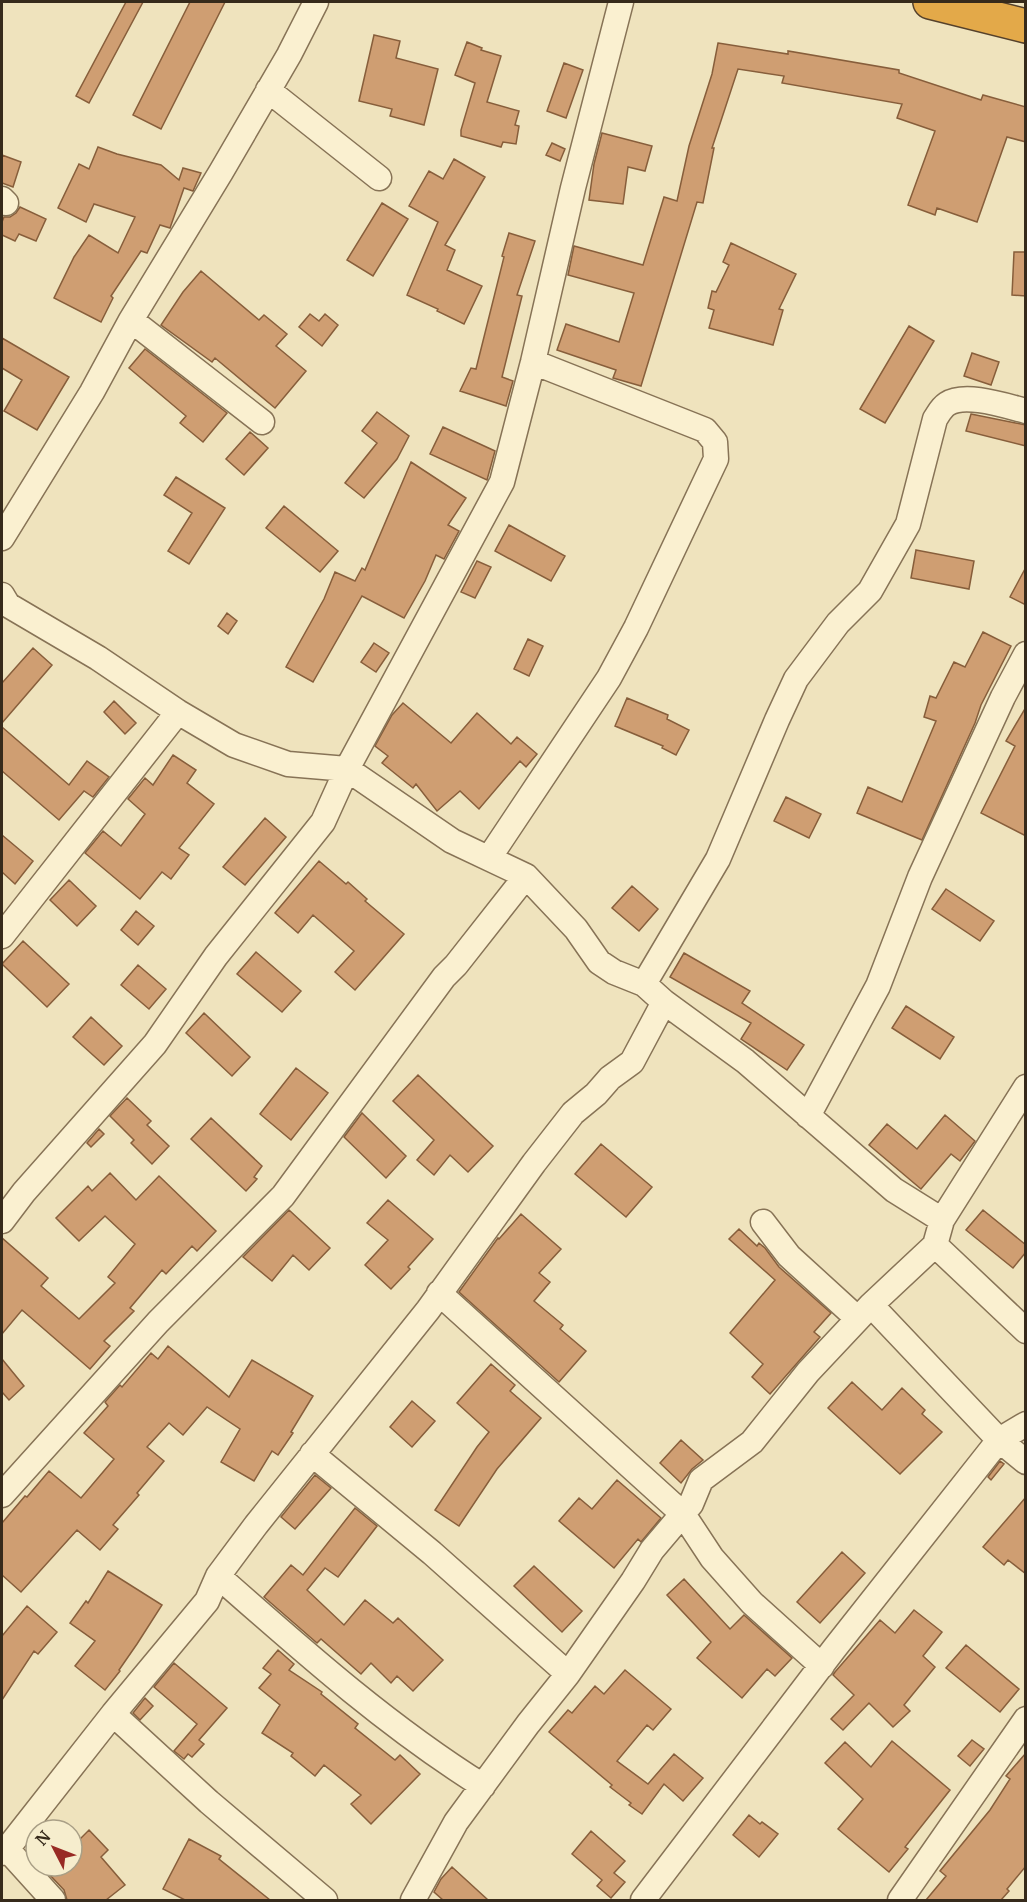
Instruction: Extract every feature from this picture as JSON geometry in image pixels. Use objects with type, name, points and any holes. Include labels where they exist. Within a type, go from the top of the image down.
[{"type":"highway","points":[[930,2],[1026,26]]},
{"type":"street","points":[[2,538],[92,392],[131,320],[221,172],[289,55],[316,2]]},
{"type":"street","points":[[2,1221],[24,1192],[155,1044],[216,956],[323,822],[347,769],[502,482],[533,362],[573,188],[621,2]]},
{"type":"street","points":[[268,90],[379,178]]},
{"type":"street","points":[[131,320],[262,422]]},
{"type":"street","points":[[489,858],[609,678],[636,628],[716,459],[714,442],[705,430],[533,362]]},
{"type":"street","points":[[644,984],[718,859],[796,678],[838,623],[870,591],[908,524],[935,419],[940,410],[949,403],[961,399],[1026,411]]},
{"type":"street","points":[[4,605],[98,658],[178,712],[234,746],[288,764],[347,769],[452,841],[526,876],[576,929],[599,962],[614,972],[644,984],[664,1002],[745,1061],[894,1191],[942,1220]]},
{"type":"street","points":[[808,1116],[878,986],[920,877],[1003,697],[1026,654]]},
{"type":"street","points":[[2,936],[178,712]]},
{"type":"street","points":[[2,1495],[158,1322],[283,1196],[437,986],[526,876]]},
{"type":"street","points":[[53,1900],[4,1851],[112,1714],[207,1601],[218,1576],[312,1454],[428,1310],[573,1113],[596,1094],[610,1078],[632,1062],[664,1002]]},
{"type":"street","points":[[413,1900],[456,1822],[568,1674],[652,1550],[691,1504],[701,1480],[753,1442],[808,1372],[865,1312],[935,1245],[942,1220],[1025,1090]]},
{"type":"street","points":[[763,1222],[789,1256],[865,1312],[999,1440],[1026,1462]]},
{"type":"street","points":[[935,1245],[1026,1331]]},
{"type":"street","points":[[440,1293],[683,1514],[712,1558],[752,1603],[822,1666]]},
{"type":"street","points":[[643,1900],[999,1440],[1026,1424]]},
{"type":"street","points":[[312,1454],[432,1553],[568,1674]]},
{"type":"street","points":[[218,1576],[317,1664],[449,1764],[483,1786]]},
{"type":"street","points":[[112,1714],[209,1802],[325,1900]]},
{"type":"street","points":[[900,1900],[1026,1719]]},
{"type":"building","points":[[126,2],[143,2],[89,103],[76,96]]},
{"type":"building","points":[[190,2],[225,2],[161,129],[133,115]]},
{"type":"building","points":[[374,35],[400,41],[396,58],[438,69],[424,125],[390,116],[392,109],[359,101]]},
{"type":"building","points":[[467,42],[482,48],[481,50],[501,56],[487,102],[519,111],[515,125],[519,126],[516,144],[503,142],[501,147],[461,136],[475,83],[455,75]]},
{"type":"building","points":[[718,43],[788,54],[788,51],[899,70],[899,73],[981,100],[983,95],[1026,107],[1026,142],[1007,137],[977,222],[937,208],[935,215],[908,205],[935,131],[897,118],[902,104],[782,83],[784,76],[738,69],[712,148],[714,148],[703,203],[697,202],[641,386],[613,378],[616,370],[557,350],[566,324],[619,342],[634,293],[568,275],[574,246],[643,265],[664,197],[677,201],[689,146],[712,74]]},
{"type":"building","points":[[564,63],[583,70],[566,118],[547,111]]},
{"type":"building","points":[[602,133],[652,146],[645,171],[628,167],[623,204],[589,200],[594,164]]},
{"type":"building","points":[[552,143],[565,149],[560,161],[546,155]]},
{"type":"building","points":[[98,147],[161,165],[179,180],[183,168],[201,173],[193,191],[184,188],[170,228],[160,225],[147,253],[141,251],[111,296],[113,298],[101,322],[54,298],[74,257],[89,235],[118,253],[135,217],[94,204],[86,222],[58,208],[79,164],[89,169]]},
{"type":"building","points":[[2,155],[21,162],[13,187],[2,183]]},
{"type":"building","points":[[454,159],[485,177],[445,245],[455,250],[447,270],[482,286],[464,324],[407,295],[438,222],[409,206],[429,171],[443,179]]},
{"type":"building","points":[[382,203],[408,219],[373,276],[347,260]]},
{"type":"building","points":[[20,207],[46,219],[36,241],[19,234],[15,241],[2,235],[4,217],[10,217]]},
{"type":"building","points":[[509,233],[535,241],[517,295],[522,296],[502,377],[513,381],[506,406],[460,391],[471,368],[476,369]]},
{"type":"building","points":[[731,243],[796,274],[779,309],[783,310],[773,345],[709,328],[714,310],[708,308],[712,291],[716,292],[729,265],[723,262]]},
{"type":"building","points":[[1014,252],[1026,252],[1026,296],[1012,295]]},
{"type":"building","points":[[201,271],[259,320],[264,315],[287,334],[276,346],[306,371],[275,408],[215,358],[212,362],[161,325],[183,292]]},
{"type":"building","points":[[310,314],[319,321],[325,314],[338,325],[322,346],[299,327]]},
{"type":"building","points":[[909,326],[934,341],[885,423],[860,409]]},
{"type":"building","points":[[2,338],[69,377],[37,430],[4,411],[22,380],[2,368]]},
{"type":"building","points":[[145,349],[227,413],[203,442],[180,423],[186,416],[129,368]]},
{"type":"building","points":[[972,353],[999,362],[991,385],[964,376]]},
{"type":"building","points":[[377,412],[409,436],[397,459],[364,498],[345,483],[377,443],[362,431]]},
{"type":"building","points":[[971,414],[1026,425],[1026,446],[966,431]]},
{"type":"building","points":[[443,427],[495,451],[487,480],[430,454]]},
{"type":"building","points":[[250,432],[268,448],[244,475],[226,459]]},
{"type":"building","points":[[411,462],[466,498],[448,525],[459,531],[444,559],[436,555],[425,581],[404,618],[362,596],[313,682],[286,667],[324,599],[335,572],[355,581],[362,568],[365,570]]},
{"type":"building","points":[[176,477],[225,508],[189,564],[168,551],[192,513],[164,495]]},
{"type":"building","points":[[284,506],[338,551],[320,572],[266,528]]},
{"type":"building","points":[[509,525],[565,556],[551,581],[495,551]]},
{"type":"building","points":[[916,550],[974,561],[969,589],[911,578]]},
{"type":"building","points":[[477,561],[491,567],[475,598],[461,592]]},
{"type":"building","points":[[1026,567],[1026,605],[1010,597]]},
{"type":"building","points":[[227,613],[237,621],[228,634],[218,626]]},
{"type":"building","points":[[983,632],[1011,646],[981,705],[922,840],[857,813],[868,787],[902,802],[936,721],[924,717],[930,696],[936,698],[954,662],[965,667]]},
{"type":"building","points":[[528,639],[543,646],[529,676],[514,669]]},
{"type":"building","points":[[374,643],[389,653],[376,672],[361,662]]},
{"type":"building","points":[[33,648],[52,665],[2,723],[2,683]]},
{"type":"building","points":[[627,698],[668,715],[667,719],[689,730],[676,755],[662,748],[663,746],[615,726]]},
{"type":"building","points":[[114,701],[136,723],[125,734],[104,712]]},
{"type":"building","points":[[403,703],[451,743],[477,713],[511,744],[517,737],[537,754],[526,767],[520,761],[479,809],[460,791],[437,811],[416,784],[413,788],[382,763],[388,756],[375,746],[392,715]]},
{"type":"building","points":[[1026,707],[1026,836],[981,813],[1015,746],[1006,741]]},
{"type":"building","points":[[2,727],[69,785],[87,761],[109,777],[93,797],[84,791],[59,820],[2,771]]},
{"type":"building","points":[[173,755],[196,770],[187,783],[214,804],[179,848],[189,855],[171,879],[162,872],[140,899],[85,853],[103,831],[121,846],[145,814],[128,799],[145,778],[153,785]]},
{"type":"building","points":[[786,797],[821,814],[809,838],[774,821]]},
{"type":"building","points":[[265,818],[286,837],[245,885],[223,867]]},
{"type":"building","points":[[2,835],[33,861],[15,884],[2,872]]},
{"type":"building","points":[[319,861],[346,884],[348,882],[367,899],[365,901],[404,934],[355,990],[335,972],[354,951],[313,915],[298,933],[275,913]]},
{"type":"building","points":[[69,880],[96,906],[77,926],[50,900]]},
{"type":"building","points":[[632,886],[658,909],[639,931],[612,908]]},
{"type":"building","points":[[946,889],[994,921],[980,941],[932,909]]},
{"type":"building","points":[[136,911],[154,926],[138,945],[121,930]]},
{"type":"building","points":[[23,941],[69,984],[47,1007],[2,964]]},
{"type":"building","points":[[256,952],[301,991],[282,1012],[237,974]]},
{"type":"building","points":[[684,953],[750,991],[742,1003],[804,1045],[787,1070],[741,1039],[751,1023],[670,977]]},
{"type":"building","points":[[138,965],[166,989],[149,1009],[121,985]]},
{"type":"building","points":[[906,1006],[954,1037],[940,1059],[892,1028]]},
{"type":"building","points":[[204,1013],[250,1057],[232,1076],[186,1033]]},
{"type":"building","points":[[91,1017],[122,1046],[104,1065],[73,1037]]},
{"type":"building","points":[[296,1068],[328,1093],[291,1140],[260,1114]]},
{"type":"building","points":[[418,1075],[493,1146],[468,1172],[450,1155],[434,1175],[417,1160],[434,1140],[393,1101]]},
{"type":"building","points":[[127,1098],[151,1121],[147,1125],[169,1146],[152,1164],[131,1143],[134,1140],[110,1116]]},
{"type":"building","points":[[362,1113],[406,1156],[386,1178],[344,1137]]},
{"type":"building","points":[[945,1115],[975,1141],[960,1161],[951,1154],[921,1189],[869,1145],[887,1124],[917,1149]]},
{"type":"building","points":[[211,1118],[262,1166],[254,1177],[257,1179],[246,1191],[191,1139]]},
{"type":"building","points":[[99,1129],[104,1134],[91,1147],[87,1143]]},
{"type":"building","points":[[601,1144],[652,1187],[626,1217],[575,1174]]},
{"type":"building","points":[[110,1173],[136,1200],[159,1176],[216,1231],[197,1251],[192,1246],[166,1274],[162,1270],[130,1308],[134,1311],[104,1341],[110,1346],[90,1369],[22,1310],[2,1334],[2,1238],[48,1278],[41,1286],[79,1319],[115,1283],[108,1277],[135,1244],[105,1216],[79,1241],[56,1218],[88,1186],[92,1191]]},
{"type":"building","points":[[388,1200],[433,1239],[391,1289],[365,1265],[388,1240],[367,1223]]},
{"type":"building","points":[[289,1210],[330,1248],[309,1270],[293,1255],[272,1281],[243,1257]]},
{"type":"building","points":[[983,1210],[1026,1245],[1026,1252],[1013,1268],[966,1230]]},
{"type":"building","points":[[521,1214],[561,1249],[539,1273],[550,1282],[534,1301],[563,1325],[560,1329],[586,1351],[559,1382],[459,1292],[498,1238]]},
{"type":"building","points":[[739,1229],[757,1246],[759,1243],[765,1248],[779,1267],[831,1313],[814,1332],[820,1337],[770,1394],[752,1377],[763,1364],[730,1333],[775,1280],[729,1239]]},
{"type":"building","points":[[168,1346],[229,1397],[252,1360],[313,1396],[278,1455],[272,1451],[254,1481],[221,1462],[240,1429],[207,1407],[183,1435],[169,1423],[147,1447],[164,1461],[113,1525],[118,1529],[100,1550],[77,1530],[21,1592],[2,1575],[2,1523],[49,1471],[81,1498],[114,1459],[84,1433],[108,1406],[105,1402],[120,1385],[122,1387],[151,1353],[158,1359]]},
{"type":"building","points":[[2,1359],[24,1386],[9,1400],[2,1392]]},
{"type":"building","points":[[491,1364],[515,1385],[510,1391],[541,1418],[497,1469],[459,1526],[435,1510],[489,1432],[457,1403]]},
{"type":"building","points":[[852,1382],[882,1410],[902,1388],[925,1410],[922,1414],[942,1432],[900,1474],[828,1408]]},
{"type":"building","points":[[412,1401],[435,1421],[412,1447],[390,1427]]},
{"type":"building","points":[[681,1440],[703,1460],[681,1483],[660,1463]]},
{"type":"building","points":[[1000,1461],[1004,1464],[991,1480],[988,1477]]},
{"type":"building","points":[[315,1475],[331,1488],[295,1529],[281,1517]]},
{"type":"building","points":[[617,1480],[661,1518],[641,1542],[638,1539],[614,1568],[559,1521],[579,1498],[592,1509]]},
{"type":"building","points":[[1026,1497],[1026,1574],[1008,1560],[1004,1565],[983,1547]]},
{"type":"building","points":[[355,1508],[377,1526],[338,1577],[325,1568],[307,1590],[344,1625],[365,1600],[393,1623],[398,1618],[443,1660],[413,1691],[397,1676],[391,1683],[371,1663],[361,1674],[321,1639],[317,1643],[264,1597],[291,1565],[303,1575]]},
{"type":"building","points":[[842,1552],[865,1573],[820,1623],[797,1602]]},
{"type":"building","points":[[534,1566],[582,1611],[562,1632],[514,1586]]},
{"type":"building","points":[[108,1571],[162,1605],[120,1671],[105,1690],[75,1666],[95,1641],[70,1623],[86,1601],[88,1603]]},
{"type":"building","points":[[684,1579],[730,1629],[744,1615],[792,1658],[775,1676],[767,1669],[742,1698],[697,1658],[711,1642],[667,1595]]},
{"type":"building","points":[[27,1606],[57,1632],[38,1654],[34,1651],[2,1700],[2,1636]]},
{"type":"building","points":[[914,1610],[942,1632],[923,1656],[935,1667],[904,1705],[910,1711],[893,1727],[869,1703],[843,1730],[831,1719],[854,1695],[833,1675],[880,1620],[895,1633]]},
{"type":"building","points":[[966,1645],[1019,1689],[1000,1712],[946,1668]]},
{"type":"building","points":[[278,1650],[294,1664],[289,1670],[322,1692],[321,1694],[358,1724],[355,1728],[395,1760],[400,1755],[420,1774],[371,1824],[351,1804],[361,1795],[324,1765],[315,1776],[291,1756],[293,1753],[262,1733],[280,1705],[259,1688],[271,1674],[263,1668]]},
{"type":"building","points":[[174,1663],[227,1708],[199,1740],[204,1744],[192,1757],[188,1754],[184,1759],[174,1751],[197,1724],[154,1687]]},
{"type":"building","points":[[625,1670],[671,1709],[653,1730],[647,1725],[617,1761],[648,1784],[674,1754],[703,1778],[683,1801],[664,1784],[642,1814],[610,1787],[612,1785],[549,1732],[568,1710],[572,1713],[595,1686],[604,1694]]},
{"type":"building","points":[[145,1698],[153,1706],[140,1720],[133,1713]]},
{"type":"building","points":[[972,1740],[984,1749],[970,1766],[958,1756]]},
{"type":"building","points":[[892,1741],[950,1790],[905,1847],[908,1849],[889,1872],[838,1829],[863,1799],[825,1763],[845,1742],[871,1767]]},
{"type":"building","points":[[1026,1753],[1026,1866],[1007,1889],[1009,1891],[1001,1900],[926,1900],[946,1876],[940,1871],[990,1810],[1010,1779],[1006,1776]]},
{"type":"building","points":[[749,1815],[778,1834],[759,1857],[733,1835]]},
{"type":"building","points":[[89,1830],[108,1850],[101,1857],[125,1885],[106,1900],[67,1900],[64,1890],[53,1878],[84,1878],[84,1835]]},
{"type":"building","points":[[591,1831],[625,1861],[614,1873],[625,1882],[611,1898],[597,1886],[602,1880],[572,1854]]},
{"type":"building","points":[[189,1839],[221,1856],[219,1859],[270,1900],[185,1900],[163,1889]]},
{"type":"building","points":[[452,1867],[488,1900],[443,1900],[434,1892],[441,1879]]}]
